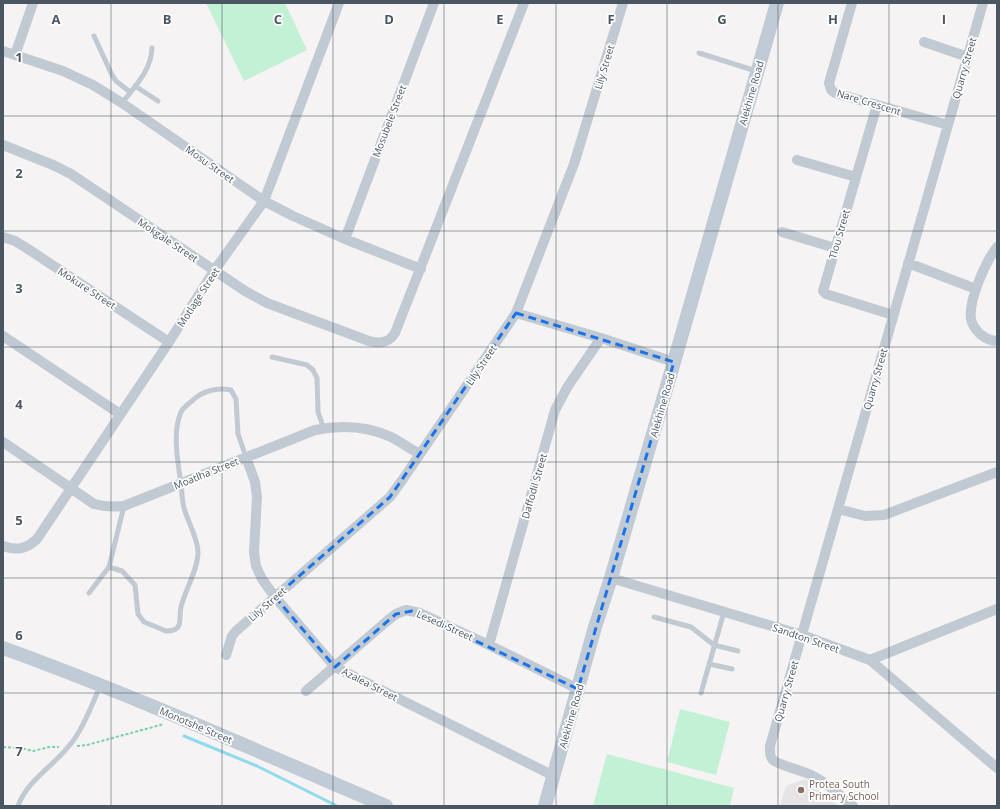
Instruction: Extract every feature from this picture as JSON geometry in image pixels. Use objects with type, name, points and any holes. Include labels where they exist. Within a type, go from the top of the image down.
[{"type":"street","points":[[15,55],[33,3]]},
{"type":"street","name":"Motlage Street","points":[[3,546],[15,550],[24,548],[37,539],[169,342],[214,271],[264,201],[339,3]]},
{"type":"street","name":"Mosubele Street","points":[[345,239],[434,3]]},
{"type":"street","name":"Lily Street","points":[[226,655],[232,636],[236,631],[390,496],[403,480],[516,313],[574,164],[624,3]]},
{"type":"street","name":"Alekhine Road","points":[[545,806],[595,627],[611,578],[674,362],[777,3]]},
{"type":"street","name":"Nare Crescent","points":[[852,3],[829,83],[830,90],[835,93],[948,125]]},
{"type":"street","name":"Quarry Street","points":[[852,806],[815,776],[778,764],[771,756],[770,746],[983,3]]},
{"type":"street","points":[[421,269],[522,4]]},
{"type":"street","points":[[924,42],[968,57]]},
{"type":"street","name":"Mosu Street","points":[[3,51],[62,70],[93,85],[122,103],[264,201],[293,216],[345,239],[421,269]]},
{"type":"street","name":"Tlou Street","points":[[877,105],[823,291],[824,293],[894,315]]},
{"type":"street","name":"Mokgale Street","points":[[3,145],[53,165],[71,174],[214,271],[267,303],[369,341],[382,343],[390,340],[396,333],[421,269]]},
{"type":"street","points":[[797,160],[856,177]]},
{"type":"street","points":[[782,232],[835,248]]},
{"type":"street","name":"Mokure Street","points":[[3,237],[15,241],[28,249],[169,342]]},
{"type":"street","points":[[997,247],[989,258],[976,289],[971,311],[971,320],[975,329],[984,338],[997,341]]},
{"type":"street","points":[[908,263],[976,289]]},
{"type":"street","points":[[516,313],[602,338],[674,362]]},
{"type":"street","points":[[3,336],[120,414]]},
{"type":"street","name":"Daffodil Street","points":[[489,645],[556,410],[571,381],[602,338]]},
{"type":"street","name":"Moatlha Street","points":[[3,442],[94,504],[104,507],[124,506],[315,430],[332,427],[349,427],[369,430],[390,437],[420,454]]},
{"type":"street","name":"Azalea Street","points":[[246,457],[257,497],[254,552],[256,566],[262,579],[275,597],[335,667],[554,776]]},
{"type":"street","points":[[838,509],[865,516],[884,515],[997,472]]},
{"type":"street","name":"Sandton Street","points":[[611,578],[802,635],[870,660]]},
{"type":"street","points":[[997,609],[870,660],[997,768]]},
{"type":"street","name":"Lesedi Street","points":[[306,691],[387,621],[396,614],[406,610],[420,613],[578,689]]},
{"type":"street","name":"Monotshe Street","points":[[3,648],[67,671],[386,806]]},
{"type":"lane","points":[[94,36],[112,75],[116,81],[130,92]]},
{"type":"lane","points":[[122,103],[148,68],[152,56],[152,48]]},
{"type":"lane","points":[[699,53],[757,71]]},
{"type":"lane","points":[[135,86],[158,101]]},
{"type":"lane","points":[[272,357],[307,365],[313,370],[317,378],[318,412],[324,429]]},
{"type":"lane","points":[[109,567],[122,571],[135,585],[138,614],[144,622],[166,631],[174,630],[179,626],[180,608],[197,559],[198,550],[184,508],[178,469],[177,449],[179,418],[182,410],[197,396],[205,392],[225,388],[231,390],[236,399],[238,434],[246,457]]},
{"type":"lane","points":[[89,593],[109,567],[124,506]]},
{"type":"lane","points":[[701,693],[724,612]]},
{"type":"lane","points":[[654,617],[691,628],[714,645],[738,651]]},
{"type":"lane","points":[[709,664],[732,669]]},
{"type":"lane","points":[[18,806],[21,798],[36,780],[69,747],[101,686]]},
{"type":"path","points":[[3,747],[33,750],[49,747],[87,745],[166,724]]},
{"type":"highlighted area","points":[[516,313],[674,362],[578,689],[412,611],[396,614],[335,667],[275,597],[390,497]]},
{"type":"shaded area","name":"Protea South Primary School","points":[[805,779],[838,806],[780,806],[786,786]]},
{"type":"green space","points":[[206,3],[285,3],[307,50],[244,81]]},
{"type":"green space","points":[[680,709],[730,722],[716,775],[667,762]]},
{"type":"green space","points":[[607,754],[734,788],[730,806],[593,806]]},
{"type":"waterway","points":[[184,736],[257,766],[337,806]]},
{"type":"place","name":"Protea South Primary School","points":[[801,790]]}]
